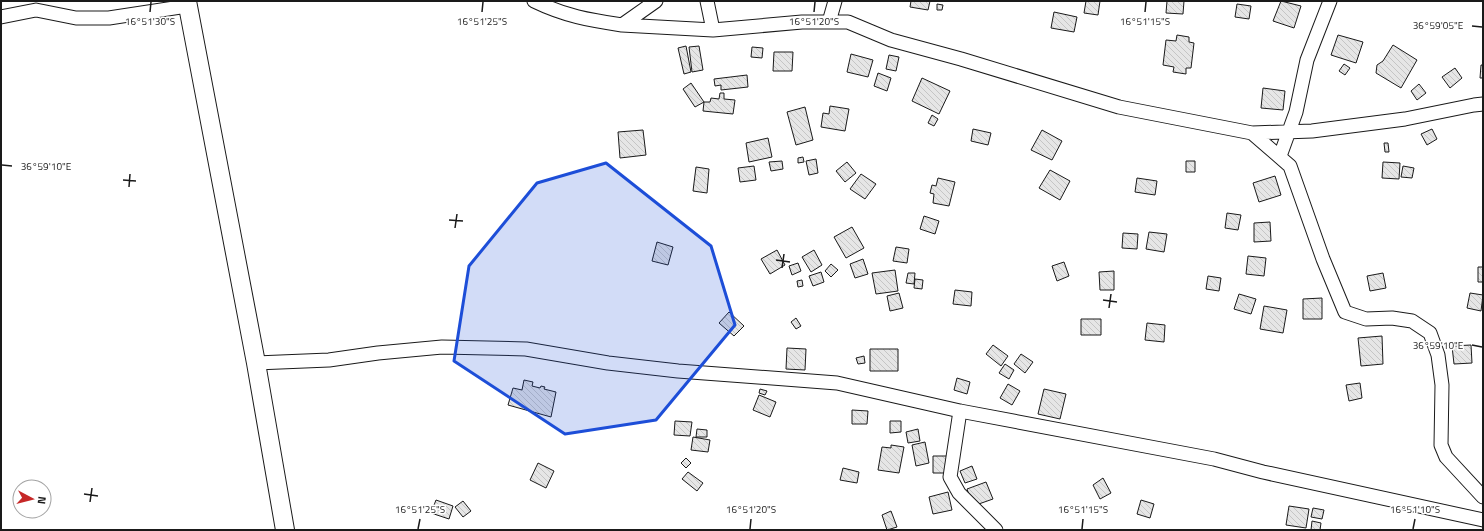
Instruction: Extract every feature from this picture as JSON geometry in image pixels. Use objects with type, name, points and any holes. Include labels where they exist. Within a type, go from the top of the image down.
[{"type":"street","points":[[534,1],[559,13],[589,20],[622,25],[713,30],[802,22],[848,22],[891,40],[962,59],[1119,107],[1252,133],[1287,133],[1405,119],[1483,104]]},
{"type":"street","points":[[622,25],[656,1]]},
{"type":"street","points":[[707,1],[713,30]]},
{"type":"street","points":[[829,22],[835,1]]},
{"type":"street","points":[[1280,156],[1287,133],[1296,112],[1307,60],[1330,1]]},
{"type":"street","points":[[1,17],[36,10],[76,18],[109,18],[187,4],[256,363],[285,530]]},
{"type":"street","points":[[1252,133],[1290,166],[1323,259],[1344,312],[1366,319],[1392,318],[1412,321],[1430,333],[1438,355],[1442,385],[1441,445],[1446,457],[1483,497]]},
{"type":"street","points":[[256,363],[329,360],[378,353],[442,347],[526,349],[608,363],[678,371],[837,383],[960,411],[1214,459],[1264,472],[1483,520]]},
{"type":"street","points":[[960,411],[950,477],[959,492],[996,530]]},
{"type":"highlighted area","points":[[606,163],[711,246],[735,325],[656,420],[565,434],[454,361],[469,266],[537,183]]},
{"type":"building","points":[[911,1],[930,1],[928,10],[910,7]]},
{"type":"building","points":[[1086,1],[1100,1],[1098,15],[1084,13]]},
{"type":"building","points":[[1167,1],[1184,1],[1183,14],[1166,13]]},
{"type":"building","points":[[1281,1],[1301,6],[1294,28],[1273,21]]},
{"type":"building","points":[[937,4],[943,5],[942,10],[937,10]]},
{"type":"building","points":[[1237,4],[1251,6],[1249,19],[1235,17]]},
{"type":"building","points":[[1054,12],[1077,17],[1074,32],[1051,28]]},
{"type":"building","points":[[1177,35],[1189,37],[1189,42],[1194,43],[1191,68],[1186,68],[1186,74],[1173,72],[1174,67],[1163,65],[1166,40],[1176,41]]},
{"type":"building","points":[[1338,35],[1363,42],[1356,63],[1331,55]]},
{"type":"building","points":[[1393,45],[1417,60],[1401,88],[1376,73],[1377,65],[1383,61]]},
{"type":"building","points":[[686,46],[691,72],[684,74],[678,48]]},
{"type":"building","points":[[699,46],[703,70],[692,72],[689,47]]},
{"type":"building","points":[[752,47],[763,48],[762,58],[751,57]]},
{"type":"building","points":[[774,52],[793,52],[792,71],[773,71]]},
{"type":"building","points":[[851,54],[873,60],[868,77],[847,72]]},
{"type":"building","points":[[889,55],[899,57],[896,71],[886,69]]},
{"type":"building","points":[[1344,64],[1350,68],[1345,75],[1339,71]]},
{"type":"building","points":[[1481,65],[1483,65],[1483,78],[1480,78]]},
{"type":"building","points":[[1455,68],[1462,78],[1450,88],[1442,77]]},
{"type":"building","points":[[878,73],[891,78],[887,91],[874,86]]},
{"type":"building","points":[[747,75],[748,87],[721,90],[721,85],[715,86],[714,79]]},
{"type":"building","points":[[922,78],[950,91],[939,114],[912,101]]},
{"type":"building","points":[[691,83],[704,102],[695,107],[683,89]]},
{"type":"building","points":[[1419,84],[1426,93],[1417,100],[1411,91]]},
{"type":"building","points":[[1263,88],[1285,91],[1283,110],[1261,108]]},
{"type":"building","points":[[720,93],[724,93],[724,99],[735,100],[733,114],[703,111],[704,102],[710,102],[711,98],[719,99]]},
{"type":"building","points":[[830,106],[849,109],[845,131],[821,127],[823,113],[829,114]]},
{"type":"building","points":[[805,107],[813,140],[796,145],[787,112]]},
{"type":"building","points":[[932,115],[938,119],[934,126],[928,123]]},
{"type":"building","points":[[973,129],[991,133],[988,145],[971,141]]},
{"type":"building","points":[[1432,129],[1437,139],[1427,145],[1421,134]]},
{"type":"building","points":[[643,130],[646,155],[620,158],[618,132]]},
{"type":"building","points":[[1042,130],[1062,141],[1052,160],[1031,150]]},
{"type":"building","points":[[768,138],[772,157],[749,162],[746,143]]},
{"type":"building","points":[[1384,143],[1388,143],[1389,152],[1385,152]]},
{"type":"building","points":[[803,157],[804,162],[798,163],[798,158]]},
{"type":"building","points":[[816,159],[818,173],[809,175],[806,161]]},
{"type":"building","points":[[782,161],[783,169],[771,171],[769,162]]},
{"type":"building","points":[[1186,161],[1195,161],[1195,172],[1186,172]]},
{"type":"building","points":[[847,162],[856,173],[845,182],[836,171]]},
{"type":"building","points":[[1383,162],[1400,163],[1399,179],[1382,178]]},
{"type":"building","points":[[754,166],[756,180],[740,182],[738,168]]},
{"type":"building","points":[[1403,166],[1414,168],[1412,178],[1401,177]]},
{"type":"building","points":[[696,167],[709,169],[707,193],[693,191]]},
{"type":"building","points":[[1050,170],[1070,181],[1060,200],[1039,188]]},
{"type":"building","points":[[861,174],[876,184],[865,199],[850,189]]},
{"type":"building","points":[[1275,176],[1281,195],[1259,202],[1253,183]]},
{"type":"building","points":[[938,178],[955,182],[949,206],[933,203],[934,194],[930,193],[932,185],[936,186]]},
{"type":"building","points":[[1137,178],[1157,181],[1155,195],[1135,192]]},
{"type":"building","points":[[1227,213],[1241,215],[1238,230],[1225,228]]},
{"type":"building","points":[[924,216],[939,221],[935,234],[920,229]]},
{"type":"building","points":[[1270,222],[1271,241],[1254,242],[1254,223]]},
{"type":"building","points":[[852,227],[864,248],[846,258],[834,237]]},
{"type":"building","points":[[1149,232],[1167,234],[1164,252],[1146,249]]},
{"type":"building","points":[[1123,233],[1138,234],[1137,249],[1122,248]]},
{"type":"building","points":[[657,242],[673,247],[668,265],[652,261]]},
{"type":"building","points":[[896,247],[909,249],[907,263],[893,261]]},
{"type":"building","points":[[777,250],[785,265],[770,274],[761,259]]},
{"type":"building","points":[[814,250],[822,265],[811,272],[802,257]]},
{"type":"building","points":[[1248,256],[1266,258],[1264,276],[1246,274]]},
{"type":"building","points":[[863,259],[868,274],[855,278],[850,264]]},
{"type":"building","points":[[1064,262],[1069,276],[1057,281],[1052,266]]},
{"type":"building","points":[[798,263],[801,271],[792,275],[789,266]]},
{"type":"building","points":[[831,264],[838,270],[831,277],[825,271]]},
{"type":"building","points":[[1478,267],[1483,267],[1483,282],[1478,282]]},
{"type":"building","points":[[895,270],[898,291],[876,294],[872,273]]},
{"type":"building","points":[[1114,271],[1114,290],[1100,290],[1099,272]]},
{"type":"building","points":[[821,272],[824,282],[813,286],[809,276]]},
{"type":"building","points":[[908,273],[915,273],[914,284],[906,283]]},
{"type":"building","points":[[1383,273],[1386,288],[1370,291],[1367,276]]},
{"type":"building","points":[[1208,276],[1221,278],[1219,291],[1206,289]]},
{"type":"building","points":[[915,279],[923,280],[922,289],[914,288]]},
{"type":"building","points":[[802,280],[803,286],[798,287],[797,281]]},
{"type":"building","points":[[955,290],[972,292],[971,306],[953,304]]},
{"type":"building","points":[[899,293],[903,308],[890,311],[887,296]]},
{"type":"building","points":[[1470,293],[1483,295],[1481,311],[1467,308]]},
{"type":"building","points":[[1239,294],[1256,299],[1251,314],[1234,309]]},
{"type":"building","points":[[1322,298],[1322,319],[1303,319],[1303,299]]},
{"type":"building","points":[[1264,306],[1287,310],[1283,333],[1260,329]]},
{"type":"building","points":[[729,312],[744,326],[734,336],[719,323]]},
{"type":"building","points":[[796,318],[801,326],[796,329],[791,322]]},
{"type":"building","points":[[1081,319],[1101,319],[1101,335],[1081,335]]},
{"type":"building","points":[[1147,323],[1165,325],[1164,342],[1145,340]]},
{"type":"building","points":[[1382,336],[1383,364],[1361,366],[1358,338]]},
{"type":"building","points":[[993,345],[1008,356],[1001,366],[986,354]]},
{"type":"building","points":[[1471,345],[1472,363],[1454,364],[1452,346]]},
{"type":"building","points":[[787,348],[806,349],[805,370],[786,369]]},
{"type":"building","points":[[870,349],[898,349],[898,371],[870,371]]},
{"type":"building","points":[[1021,354],[1033,362],[1025,373],[1014,364]]},
{"type":"building","points":[[864,356],[865,363],[858,364],[856,358]]},
{"type":"building","points":[[1005,364],[1014,370],[1009,379],[999,373]]},
{"type":"building","points":[[957,378],[970,382],[967,394],[954,390]]},
{"type":"building","points":[[524,380],[533,382],[532,386],[540,388],[541,386],[545,387],[544,389],[556,392],[551,417],[508,405],[513,388],[522,390]]},
{"type":"building","points":[[1360,383],[1362,398],[1349,401],[1346,385]]},
{"type":"building","points":[[1008,384],[1020,391],[1012,405],[1000,398]]},
{"type":"building","points":[[760,389],[767,391],[765,395],[759,393]]},
{"type":"building","points":[[1044,389],[1066,394],[1060,419],[1038,414]]},
{"type":"building","points":[[759,395],[776,402],[770,417],[753,410]]},
{"type":"building","points":[[852,410],[868,411],[867,424],[852,424]]},
{"type":"building","points":[[675,421],[692,422],[690,436],[674,435]]},
{"type":"building","points":[[890,421],[901,421],[901,432],[890,433]]},
{"type":"building","points":[[697,429],[707,430],[707,437],[696,437]]},
{"type":"building","points":[[918,429],[920,441],[908,443],[906,432]]},
{"type":"building","points":[[693,437],[710,440],[708,452],[691,450]]},
{"type":"building","points":[[925,442],[929,463],[916,466],[912,445]]},
{"type":"building","points":[[891,445],[904,447],[899,473],[878,470],[882,447],[891,448]]},
{"type":"building","points":[[933,456],[949,456],[950,473],[933,473]]},
{"type":"building","points":[[686,458],[691,463],[686,468],[681,463]]},
{"type":"building","points":[[538,463],[554,471],[546,488],[530,480]]},
{"type":"building","points":[[972,466],[977,479],[965,483],[960,471]]},
{"type":"building","points":[[843,468],[859,472],[857,483],[840,480]]},
{"type":"building","points":[[688,472],[703,483],[697,491],[682,479]]},
{"type":"building","points":[[1103,478],[1111,493],[1100,499],[1093,485]]},
{"type":"building","points":[[986,482],[993,499],[973,506],[967,489]]},
{"type":"building","points":[[948,492],[952,510],[933,514],[929,497]]},
{"type":"building","points":[[436,500],[453,506],[449,519],[431,513]]},
{"type":"building","points":[[1141,500],[1154,504],[1150,518],[1137,514]]},
{"type":"building","points":[[463,501],[471,511],[463,517],[455,507]]},
{"type":"building","points":[[1289,506],[1309,509],[1306,528],[1286,525]]},
{"type":"building","points":[[1313,508],[1324,510],[1322,519],[1311,517]]},
{"type":"building","points":[[891,511],[897,527],[887,530],[882,515]]},
{"type":"building","points":[[1312,521],[1321,523],[1320,530],[1311,530]]}]
